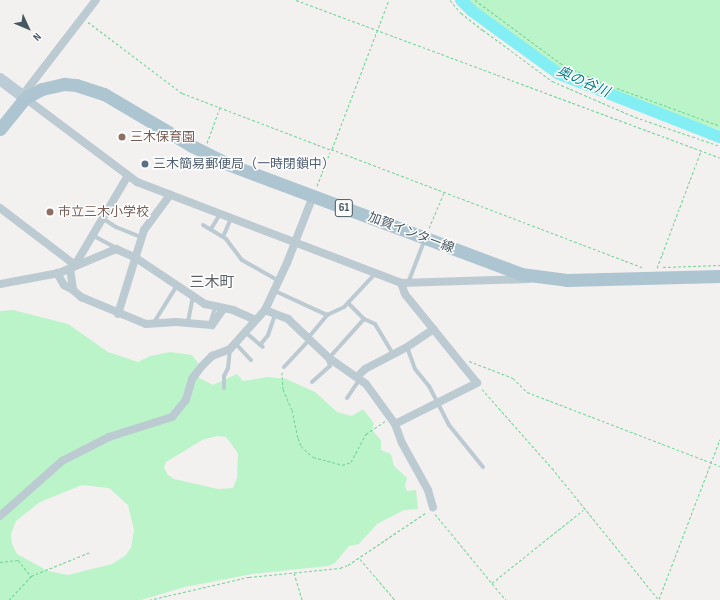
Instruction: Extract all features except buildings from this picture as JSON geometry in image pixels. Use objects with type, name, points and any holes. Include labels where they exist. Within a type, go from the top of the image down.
[{"type":"main road","name":"加賀インター線","points":[[0,129],[24,97],[42,89],[64,84],[86,87],[128,107],[203,152],[315,191],[425,239],[534,278],[567,280],[656,270],[720,276]]},
{"type":"street","points":[[24,97],[96,0]]},
{"type":"street","points":[[0,79],[127,177],[296,244],[404,283],[501,282],[534,278]]},
{"type":"street","points":[[73,290],[72,267],[127,177]]},
{"type":"street","points":[[0,516],[62,461],[110,437],[172,417],[186,400],[192,378],[201,367],[212,356],[233,346],[265,310],[296,244],[315,191]]},
{"type":"street","points":[[118,314],[136,258],[141,237],[170,195]]},
{"type":"street","points":[[0,208],[72,267]]},
{"type":"street","points":[[0,284],[57,273],[116,248],[136,258],[176,287],[193,297],[215,308],[232,310],[255,320]]},
{"type":"street","points":[[57,273],[64,285],[91,303],[152,325],[188,322],[210,324],[216,321],[224,309]]},
{"type":"street","points":[[393,421],[438,403],[477,383],[405,294],[404,283]]},
{"type":"street","points":[[265,310],[288,319],[328,358],[359,378],[393,421],[402,443],[428,490],[433,507]]},
{"type":"street","points":[[359,378],[365,369],[407,347],[434,329]]},
{"type":"lane","points":[[211,229],[220,213]]},
{"type":"lane","points":[[102,218],[116,227],[141,237]]},
{"type":"lane","points":[[224,237],[231,218]]},
{"type":"lane","points":[[203,225],[224,237],[242,260],[279,281]]},
{"type":"lane","points":[[92,235],[116,248]]},
{"type":"lane","points":[[404,283],[425,239]]},
{"type":"lane","points":[[284,367],[328,314],[348,303],[376,273]]},
{"type":"lane","points":[[152,325],[176,287]]},
{"type":"lane","points":[[275,291],[286,298],[328,314]]},
{"type":"lane","points":[[188,322],[193,297]]},
{"type":"lane","points":[[348,303],[364,319],[376,324],[392,354]]},
{"type":"lane","points":[[210,324],[215,308]]},
{"type":"lane","points":[[245,332],[262,346],[268,335],[275,315]]},
{"type":"lane","points":[[312,382],[330,366],[328,358],[364,319]]},
{"type":"lane","points":[[224,388],[224,376],[228,368],[233,346],[251,360]]},
{"type":"lane","points":[[407,347],[415,369],[438,403],[456,436],[483,467]]},
{"type":"lane","points":[[346,398],[359,378]]},
{"type":"path","points":[[296,0],[702,150],[720,158]]},
{"type":"path","points":[[315,191],[389,0]]},
{"type":"path","points":[[450,0],[461,13],[552,81],[635,116],[720,146]]},
{"type":"path","points":[[475,0],[560,63],[598,81],[720,126]]},
{"type":"path","points":[[82,18],[182,93],[648,268]]},
{"type":"path","points":[[203,152],[220,108]]},
{"type":"path","points":[[702,150],[656,270],[720,265]]},
{"type":"path","points":[[425,239],[444,192]]},
{"type":"path","points":[[459,360],[468,360],[513,378],[526,392],[720,466]]},
{"type":"path","points":[[284,367],[282,381],[292,410],[298,438],[301,446],[313,457],[342,465],[351,462],[366,434],[393,421]]},
{"type":"path","points":[[477,383],[659,600],[720,439]]},
{"type":"path","points":[[149,600],[242,578],[340,568],[359,558],[433,507],[435,514],[506,600]]},
{"type":"path","points":[[492,583],[584,509]]},
{"type":"path","points":[[8,600],[31,576],[90,552]]},
{"type":"path","points":[[359,558],[395,600]]},
{"type":"path","points":[[0,562],[18,560],[31,576]]},
{"type":"path","points":[[294,573],[302,600]]},
{"type":"green space","points":[[467,0],[720,0],[720,130],[654,108],[549,64]]},
{"type":"green space","points":[[13,310],[68,324],[108,352],[138,362],[150,356],[170,352],[192,355],[198,363],[192,374],[213,385],[237,374],[243,381],[268,377],[286,379],[315,392],[337,412],[352,416],[363,409],[374,423],[372,430],[381,440],[381,450],[391,454],[394,466],[407,478],[405,486],[407,491],[416,490],[418,509],[404,510],[377,524],[359,544],[349,546],[335,563],[328,566],[252,574],[185,587],[141,600],[0,600],[0,311]],"holes":[[[217,436],[226,437],[238,453],[237,478],[233,488],[218,489],[174,479],[168,475],[164,468],[166,462],[202,440]],[[82,485],[109,488],[128,505],[134,530],[131,548],[125,556],[112,564],[68,575],[48,571],[17,554],[12,544],[11,534],[16,521],[40,502]]]},
{"type":"waterway","name":"奥の谷川","points":[[461,0],[472,11],[559,74],[720,137]]},
{"type":"place","name":"三木保育園","points":[[122,137]]},
{"type":"place","name":"三木簡易郵便局（一時閉鎖中）","points":[[145,164]]},
{"type":"place","name":"市立三木小学校","points":[[50,212]]},
{"type":"district","name":"三木町","points":[[212,283]]}]
